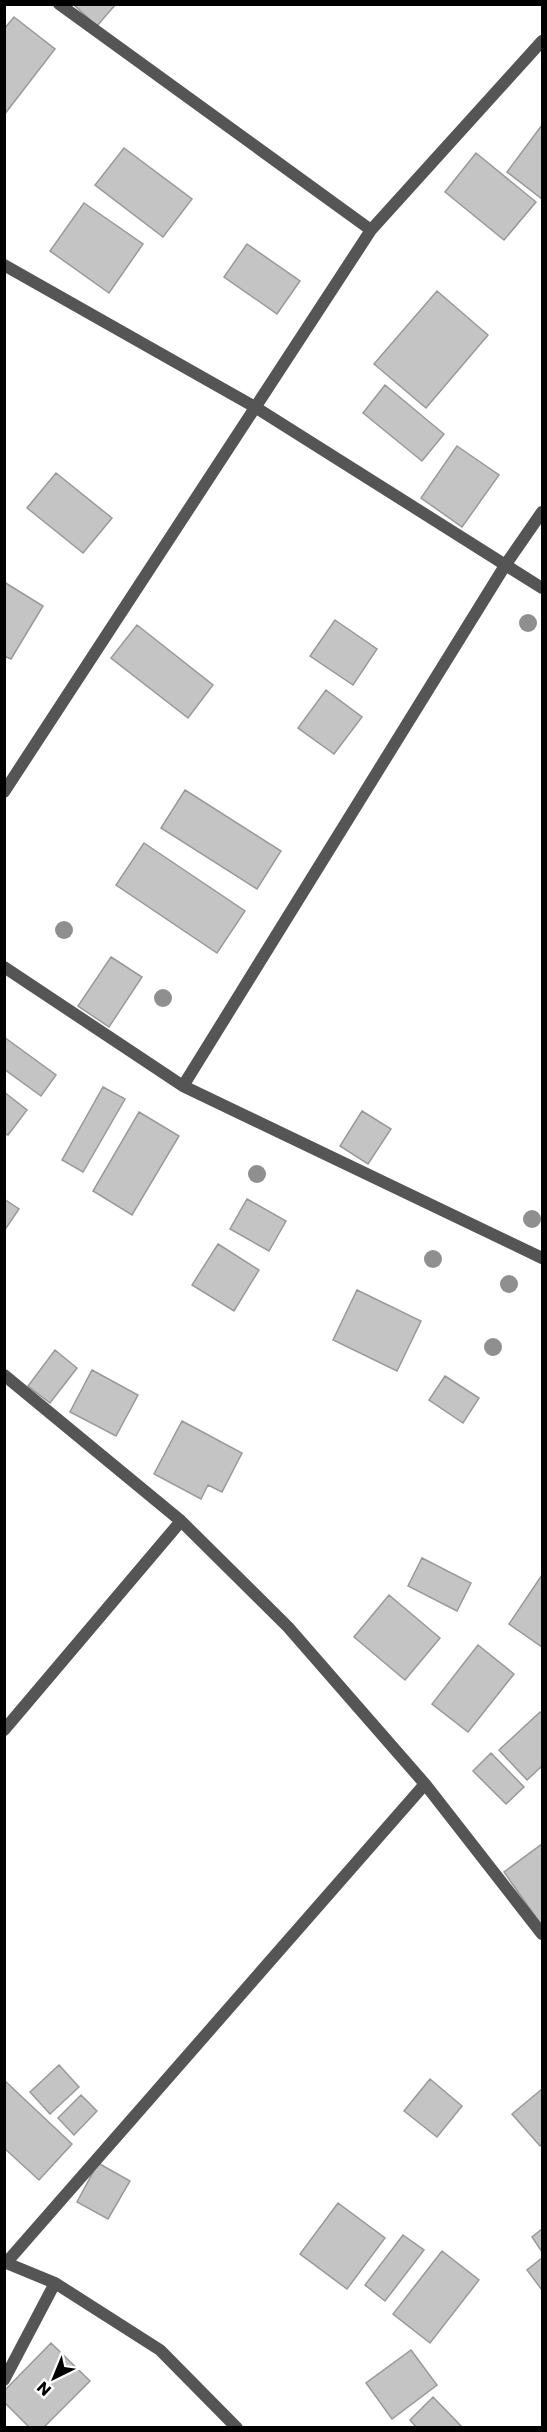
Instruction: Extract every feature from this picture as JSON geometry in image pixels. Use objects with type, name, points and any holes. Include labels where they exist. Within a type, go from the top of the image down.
[{"type":"street","points":[[59,4],[371,230]]},
{"type":"street","points":[[4,792],[371,230],[543,41]]},
{"type":"street","points":[[4,265],[255,408],[543,588]]},
{"type":"street","points":[[183,1086],[506,564],[543,512]]},
{"type":"street","points":[[4,967],[183,1086],[543,1258]]},
{"type":"street","points":[[4,1376],[181,1521],[288,1627],[425,1784],[543,1934]]},
{"type":"street","points":[[4,1730],[181,1521]]},
{"type":"street","points":[[237,2427],[160,2350],[55,2283],[5,2263],[425,1784]]},
{"type":"street","points":[[4,2380],[55,2283]]},
{"type":"building","points":[[73,4],[116,4],[97,26]]},
{"type":"building","points":[[14,17],[55,49],[4,115],[4,29]]},
{"type":"building","points":[[542,125],[542,199],[507,172]]},
{"type":"building","points":[[124,148],[192,199],[163,237],[95,185]]},
{"type":"building","points":[[476,153],[536,202],[504,240],[445,192]]},
{"type":"building","points":[[84,203],[143,244],[109,293],[50,251]]},
{"type":"building","points":[[247,244],[300,281],[277,314],[224,277]]},
{"type":"building","points":[[437,291],[488,335],[426,408],[374,364]]},
{"type":"building","points":[[385,385],[444,434],[422,461],[363,413]]},
{"type":"building","points":[[457,446],[499,475],[462,527],[421,498]]},
{"type":"building","points":[[56,473],[112,518],[83,553],[27,508]]},
{"type":"building","points":[[4,582],[43,606],[11,659],[4,656]]},
{"type":"building","points":[[335,620],[377,649],[353,685],[310,656]]},
{"type":"building","points":[[137,625],[213,685],[188,718],[111,658]]},
{"type":"building","points":[[326,690],[362,717],[334,754],[298,728]]},
{"type":"building","points":[[185,790],[281,851],[257,889],[161,828]]},
{"type":"building","points":[[144,843],[245,911],[217,953],[116,885]]},
{"type":"building","points":[[111,957],[142,977],[109,1027],[78,1006]]},
{"type":"building","points":[[4,1037],[56,1075],[41,1096],[4,1069]]},
{"type":"building","points":[[103,1087],[125,1099],[83,1172],[62,1160]]},
{"type":"building","points":[[4,1092],[27,1110],[8,1135],[4,1133]]},
{"type":"building","points":[[362,1111],[391,1129],[368,1164],[340,1146]]},
{"type":"building","points":[[139,1112],[179,1136],[132,1215],[93,1191]]},
{"type":"building","points":[[4,1199],[19,1209],[4,1231]]},
{"type":"building","points":[[247,1199],[286,1221],[269,1251],[230,1229]]},
{"type":"building","points":[[218,1244],[259,1270],[234,1311],[192,1285]]},
{"type":"building","points":[[357,1290],[421,1321],[397,1371],[333,1340]]},
{"type":"building","points":[[55,1350],[77,1368],[50,1403],[28,1386]]},
{"type":"building","points":[[92,1370],[138,1395],[116,1436],[70,1412]]},
{"type":"building","points":[[445,1376],[479,1398],[463,1423],[429,1400]]},
{"type":"building","points":[[182,1421],[242,1453],[222,1492],[208,1485],[201,1499],[154,1474]]},
{"type":"building","points":[[422,1558],[471,1583],[457,1611],[408,1586]]},
{"type":"building","points":[[542,1575],[542,1647],[509,1624]]},
{"type":"building","points":[[389,1595],[440,1638],[405,1680],[354,1637]]},
{"type":"building","points":[[478,1645],[514,1674],[468,1732],[432,1704]]},
{"type":"building","points":[[540,1712],[542,1714],[542,1769],[541,1767],[527,1780],[499,1750]]},
{"type":"building","points":[[491,1753],[524,1787],[506,1804],[473,1771]]},
{"type":"building","points":[[542,1844],[542,1926],[504,1872]]},
{"type":"building","points":[[59,2065],[79,2087],[50,2114],[30,2092]]},
{"type":"building","points":[[430,2079],[462,2106],[437,2137],[404,2111]]},
{"type":"building","points":[[4,2080],[72,2144],[39,2180],[4,2148]]},
{"type":"building","points":[[542,2089],[542,2144],[540,2146],[512,2114]]},
{"type":"building","points":[[81,2095],[97,2111],[74,2135],[58,2118]]},
{"type":"building","points":[[98,2163],[130,2181],[108,2219],[77,2202]]},
{"type":"building","points":[[338,2203],[385,2238],[347,2289],[300,2254]]},
{"type":"building","points":[[542,2229],[542,2252],[532,2237]]},
{"type":"building","points":[[403,2235],[424,2250],[385,2301],[365,2285]]},
{"type":"building","points":[[442,2251],[479,2280],[430,2343],[393,2314]]},
{"type":"building","points":[[542,2258],[542,2290],[527,2270]]},
{"type":"building","points":[[51,2343],[90,2381],[43,2428],[30,2428],[4,2402],[4,2391]]},
{"type":"building","points":[[411,2350],[437,2385],[392,2419],[366,2383]]},
{"type":"building","points":[[433,2397],[463,2428],[417,2428],[410,2420]]}]
